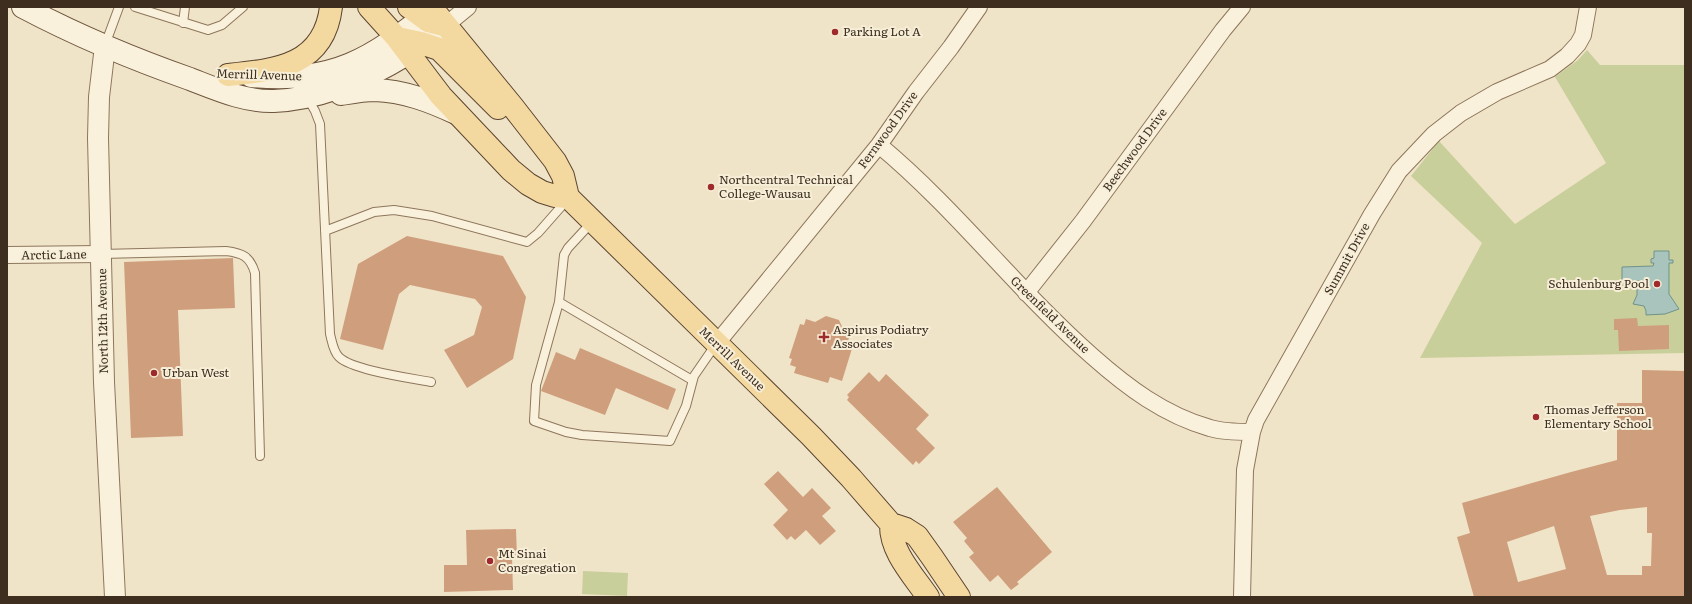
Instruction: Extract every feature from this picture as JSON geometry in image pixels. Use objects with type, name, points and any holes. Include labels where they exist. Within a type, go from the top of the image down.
[{"type":"main road","name":"Merrill Avenue","points":[[23,7],[105,46],[160,68],[244,97],[272,101],[306,97],[351,82],[409,45],[430,12]]},
{"type":"main road","points":[[228,75],[274,69],[294,63],[316,45],[322,37],[328,25],[331,7]]},
{"type":"main road","points":[[369,7],[409,45],[430,82],[511,170],[528,184],[547,194],[568,198],[563,176],[555,161],[430,12]]},
{"type":"main road","name":"Merrill Avenue","points":[[160,68],[228,75],[290,78],[317,75],[355,63],[371,55],[409,45]]},
{"type":"main road","points":[[409,45],[436,48],[442,52],[492,103],[555,161]]},
{"type":"main road","points":[[306,97],[367,90],[388,91],[425,99],[456,112]]},
{"type":"main road","name":"Merrill Avenue","points":[[568,198],[833,458],[892,524],[906,529],[916,536],[959,597]]},
{"type":"main road","points":[[892,524],[892,535],[896,549],[928,597]]},
{"type":"street","points":[[430,12],[468,7]]},
{"type":"street","name":"Fernwood Drive","points":[[716,343],[880,145],[916,92],[951,47],[978,7]]},
{"type":"street","name":"Beechwood Drive","points":[[1026,293],[1083,221],[1222,30],[1242,7]]},
{"type":"street","name":"Summit Drive","points":[[1242,597],[1246,470],[1252,432],[1256,420],[1279,382],[1306,330],[1372,214],[1399,171],[1434,134],[1461,112],[1497,92],[1550,69],[1560,62],[1578,44],[1585,26],[1588,7]]},
{"type":"street","name":"North 12th Avenue","points":[[105,46],[99,97],[104,382],[115,597]]},
{"type":"street","name":"Greenfield Avenue","points":[[880,145],[934,195],[1050,318],[1104,366],[1154,404],[1181,418],[1211,428],[1252,432]]},
{"type":"street","name":"Arctic Lane","points":[[7,255],[102,254]]},
{"type":"lane","points":[[105,46],[119,7]]},
{"type":"lane","points":[[135,7],[205,30],[222,25],[243,7]]},
{"type":"lane","points":[[183,23],[186,7]]},
{"type":"lane","points":[[306,97],[315,111],[320,124],[330,334],[334,348],[338,356],[353,366],[431,382]]},
{"type":"lane","points":[[325,231],[374,212],[394,210],[432,216],[527,242],[538,233],[568,198]]},
{"type":"lane","points":[[592,222],[565,252],[559,302],[538,379],[534,421],[552,428],[582,435],[670,441],[686,406],[692,380],[700,365],[716,343]]},
{"type":"lane","points":[[102,254],[226,251],[239,252],[247,257],[253,265],[255,273],[260,456]]},
{"type":"lane","points":[[559,302],[692,380]]},
{"type":"green space","points":[[1587,50],[1600,65],[1685,65],[1685,353],[1420,358],[1482,243],[1411,176],[1439,141],[1515,224],[1606,163],[1555,77],[1578,60]]},
{"type":"green space","points":[[583,571],[628,573],[627,596],[582,594]]},
{"type":"water","name":"Schulenburg Pool","points":[[1654,251],[1669,251],[1669,260],[1673,260],[1673,263],[1669,263],[1669,294],[1679,309],[1665,314],[1646,315],[1644,306],[1633,304],[1637,295],[1637,287],[1645,286],[1645,281],[1622,281],[1622,267],[1653,266],[1654,263],[1651,263],[1651,259],[1654,258]]},
{"type":"building","points":[[407,236],[503,256],[526,297],[513,359],[467,388],[444,350],[474,335],[482,307],[475,299],[410,285],[399,294],[383,350],[340,339],[358,264]]},
{"type":"building","name":"Urban West","points":[[233,258],[235,308],[178,310],[183,436],[131,438],[124,262]]},
{"type":"building","points":[[826,316],[839,320],[845,333],[850,334],[848,341],[854,342],[842,381],[830,377],[828,383],[794,373],[796,367],[790,365],[792,359],[789,358],[800,324],[804,325],[806,319],[815,322]]},
{"type":"building","points":[[1637,318],[1638,326],[1669,325],[1669,349],[1619,351],[1618,330],[1614,330],[1614,319]]},
{"type":"building","points":[[580,348],[676,389],[668,410],[616,388],[605,415],[541,391],[556,352],[575,360]]},
{"type":"building","points":[[1642,370],[1685,371],[1685,597],[1474,597],[1457,537],[1470,533],[1462,503],[1617,460],[1617,403],[1642,403]],"holes":[[[1647,507],[1647,533],[1652,533],[1651,566],[1642,566],[1642,575],[1607,575],[1590,516],[1620,510]],[[1554,526],[1566,569],[1518,582],[1507,542]]]},
{"type":"building","points":[[869,372],[879,382],[886,374],[929,415],[916,429],[935,448],[919,464],[916,461],[913,465],[847,400],[849,397],[847,395]]},
{"type":"building","points":[[778,471],[803,497],[812,488],[831,508],[822,516],[836,531],[820,545],[806,530],[795,540],[791,536],[787,540],[773,525],[788,510],[764,484]]},
{"type":"building","points":[[997,487],[1052,552],[1017,582],[1019,584],[1011,590],[998,575],[990,582],[969,557],[974,553],[964,541],[967,538],[953,522]]},
{"type":"building","name":"Mt Sinai Congregation","points":[[516,529],[517,557],[512,557],[513,590],[444,592],[444,565],[467,565],[466,530]]},
{"type":"place","name":"Parking Lot A","points":[[835,32]]},
{"type":"place","name":"Northcentral Technical College-Wausau","points":[[711,187]]},
{"type":"place","name":"Schulenburg Pool","points":[[1657,284]]},
{"type":"place","name":"Aspirus Podiatry Associates","points":[[824,337]]},
{"type":"place","name":"Urban West","points":[[154,373]]},
{"type":"place","name":"Thomas Jefferson Elementary School","points":[[1536,417]]},
{"type":"place","name":"Mt Sinai Congregation","points":[[490,561]]}]
